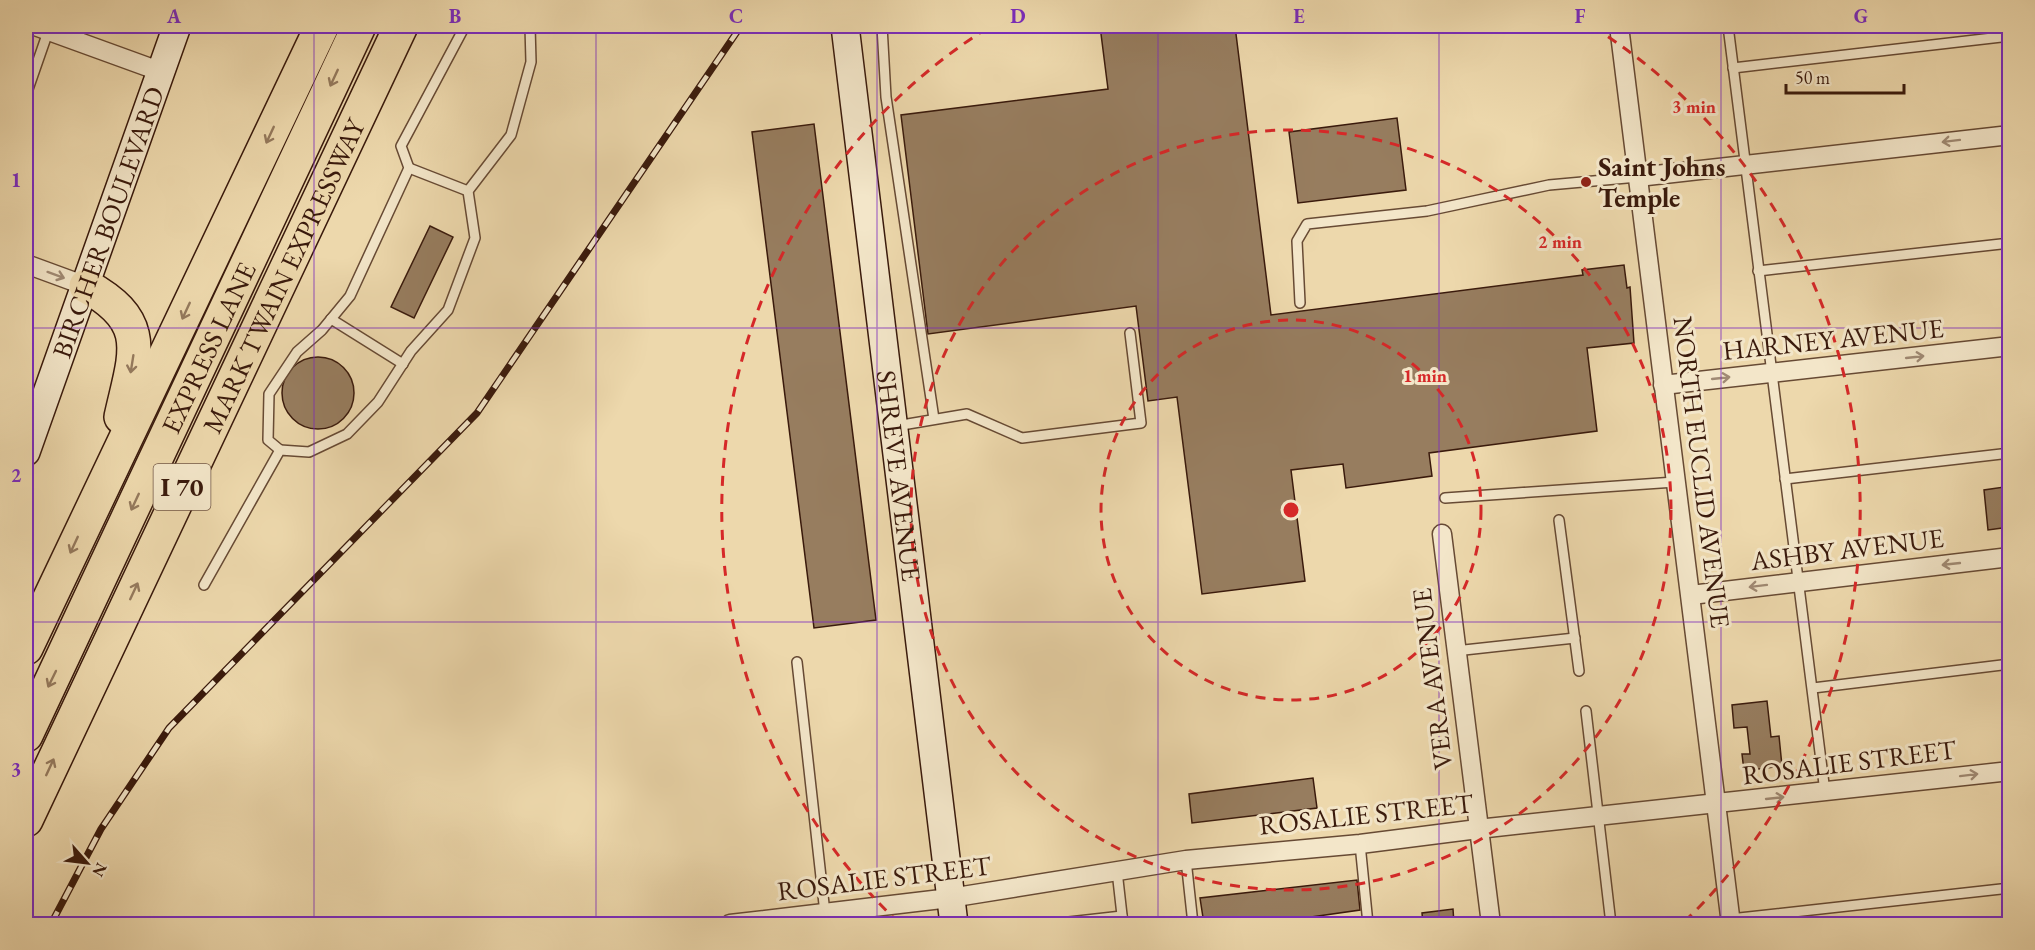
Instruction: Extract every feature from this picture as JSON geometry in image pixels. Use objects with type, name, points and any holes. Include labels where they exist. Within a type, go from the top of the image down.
[{"type":"highway","name":"I 70","points":[[26,648],[322,26]]},
{"type":"highway","name":"EXPRESS LANE","points":[[26,735],[359,26]]},
{"type":"highway","name":"MARK TWAIN EXPRESSWAY","points":[[26,820],[401,26]]},
{"type":"highway","points":[[86,286],[106,297],[125,314],[135,343],[133,363],[108,473]]},
{"type":"street","name":"BIRCHER BOULEVARD","points":[[26,452],[86,286],[159,71],[177,26]]},
{"type":"street","name":"SHREVE AVENUE","points":[[845,26],[954,924]]},
{"type":"street","name":"NORTH EUCLID AVENUE","points":[[1619,26],[1730,922]]},
{"type":"street","points":[[44,27],[159,71]]},
{"type":"street","points":[[1638,177],[2010,135]]},
{"type":"street","points":[[26,264],[86,286]]},
{"type":"street","name":"HARNEY AVENUE","points":[[1663,385],[2010,346]]},
{"type":"street","name":"VERA AVENUE","points":[[1442,534],[1491,924]]},
{"type":"street","name":"ASHBY AVENUE","points":[[1691,595],[2010,557]]},
{"type":"street","name":"ROSALIE STREET","points":[[730,924],[950,898],[1186,860],[1360,844],[2010,771]]},
{"type":"lane","points":[[465,26],[401,146],[409,168],[350,296],[331,319],[297,352],[269,394],[268,440],[280,450],[309,452],[346,434],[378,402],[403,364],[448,310],[475,238],[468,191],[510,135],[531,62],[530,26]]},
{"type":"lane","points":[[882,26],[886,97],[934,420]]},
{"type":"lane","points":[[1728,26],[1770,373],[1800,581],[1825,792]]},
{"type":"lane","points":[[26,94],[44,27]]},
{"type":"lane","points":[[1733,68],[2010,36]]},
{"type":"lane","points":[[409,168],[468,191]]},
{"type":"lane","points":[[1300,303],[1297,241],[1307,224],[1427,211],[1549,185],[1638,177]]},
{"type":"lane","points":[[1758,271],[2010,243]]},
{"type":"lane","points":[[331,319],[403,364]]},
{"type":"lane","points":[[893,426],[967,414],[1022,438],[1141,423],[1130,333]]},
{"type":"lane","points":[[204,585],[280,450]]},
{"type":"lane","points":[[1785,479],[2010,453]]},
{"type":"lane","points":[[1445,498],[1675,482]]},
{"type":"lane","points":[[1560,520],[1579,671]]},
{"type":"lane","points":[[1455,651],[1575,638]]},
{"type":"lane","points":[[797,662],[825,913]]},
{"type":"lane","points":[[1813,688],[2010,664]]},
{"type":"lane","points":[[1586,711],[1611,924]]},
{"type":"lane","points":[[1360,844],[1368,924]]},
{"type":"lane","points":[[1186,860],[1193,924]]},
{"type":"lane","points":[[1051,924],[1122,920],[1117,871]]},
{"type":"lane","points":[[1730,922],[2010,888]]},
{"type":"building","points":[[1100,26],[1235,26],[1271,315],[1583,275],[1582,270],[1624,265],[1627,288],[1630,287],[1634,343],[1587,348],[1597,431],[1429,453],[1432,476],[1346,488],[1343,464],[1291,470],[1305,581],[1202,594],[1177,397],[1148,401],[1136,306],[928,334],[901,115],[1108,89]]},
{"type":"building","points":[[1397,118],[1406,190],[1298,203],[1289,132]]},
{"type":"building","points":[[814,124],[876,620],[814,628],[752,132]]},
{"type":"building","points":[[430,226],[453,237],[414,318],[391,307]]},
{"type":"building","points":[[318,357],[332,360],[344,367],[351,379],[354,393],[351,407],[344,419],[332,426],[318,429],[304,426],[292,419],[285,407],[282,393],[285,379],[292,367],[304,360]]},
{"type":"building","points":[[2004,487],[2008,523],[2002,524],[2002,528],[1988,530],[1984,490]]},
{"type":"building","points":[[1767,701],[1771,737],[1779,736],[1782,766],[1744,771],[1742,754],[1750,754],[1747,727],[1734,728],[1732,705]]},
{"type":"building","points":[[1313,778],[1317,808],[1192,823],[1189,794]]},
{"type":"building","points":[[1357,880],[1360,910],[1297,919],[1204,924],[1200,898]]},
{"type":"building","points":[[1453,909],[1454,924],[1423,924],[1422,913]]},
{"type":"railway","points":[[51,924],[101,829],[169,728],[477,413],[741,26]]},
{"type":"place","name":"Saint Johns Temple","points":[[1586,182]]}]
